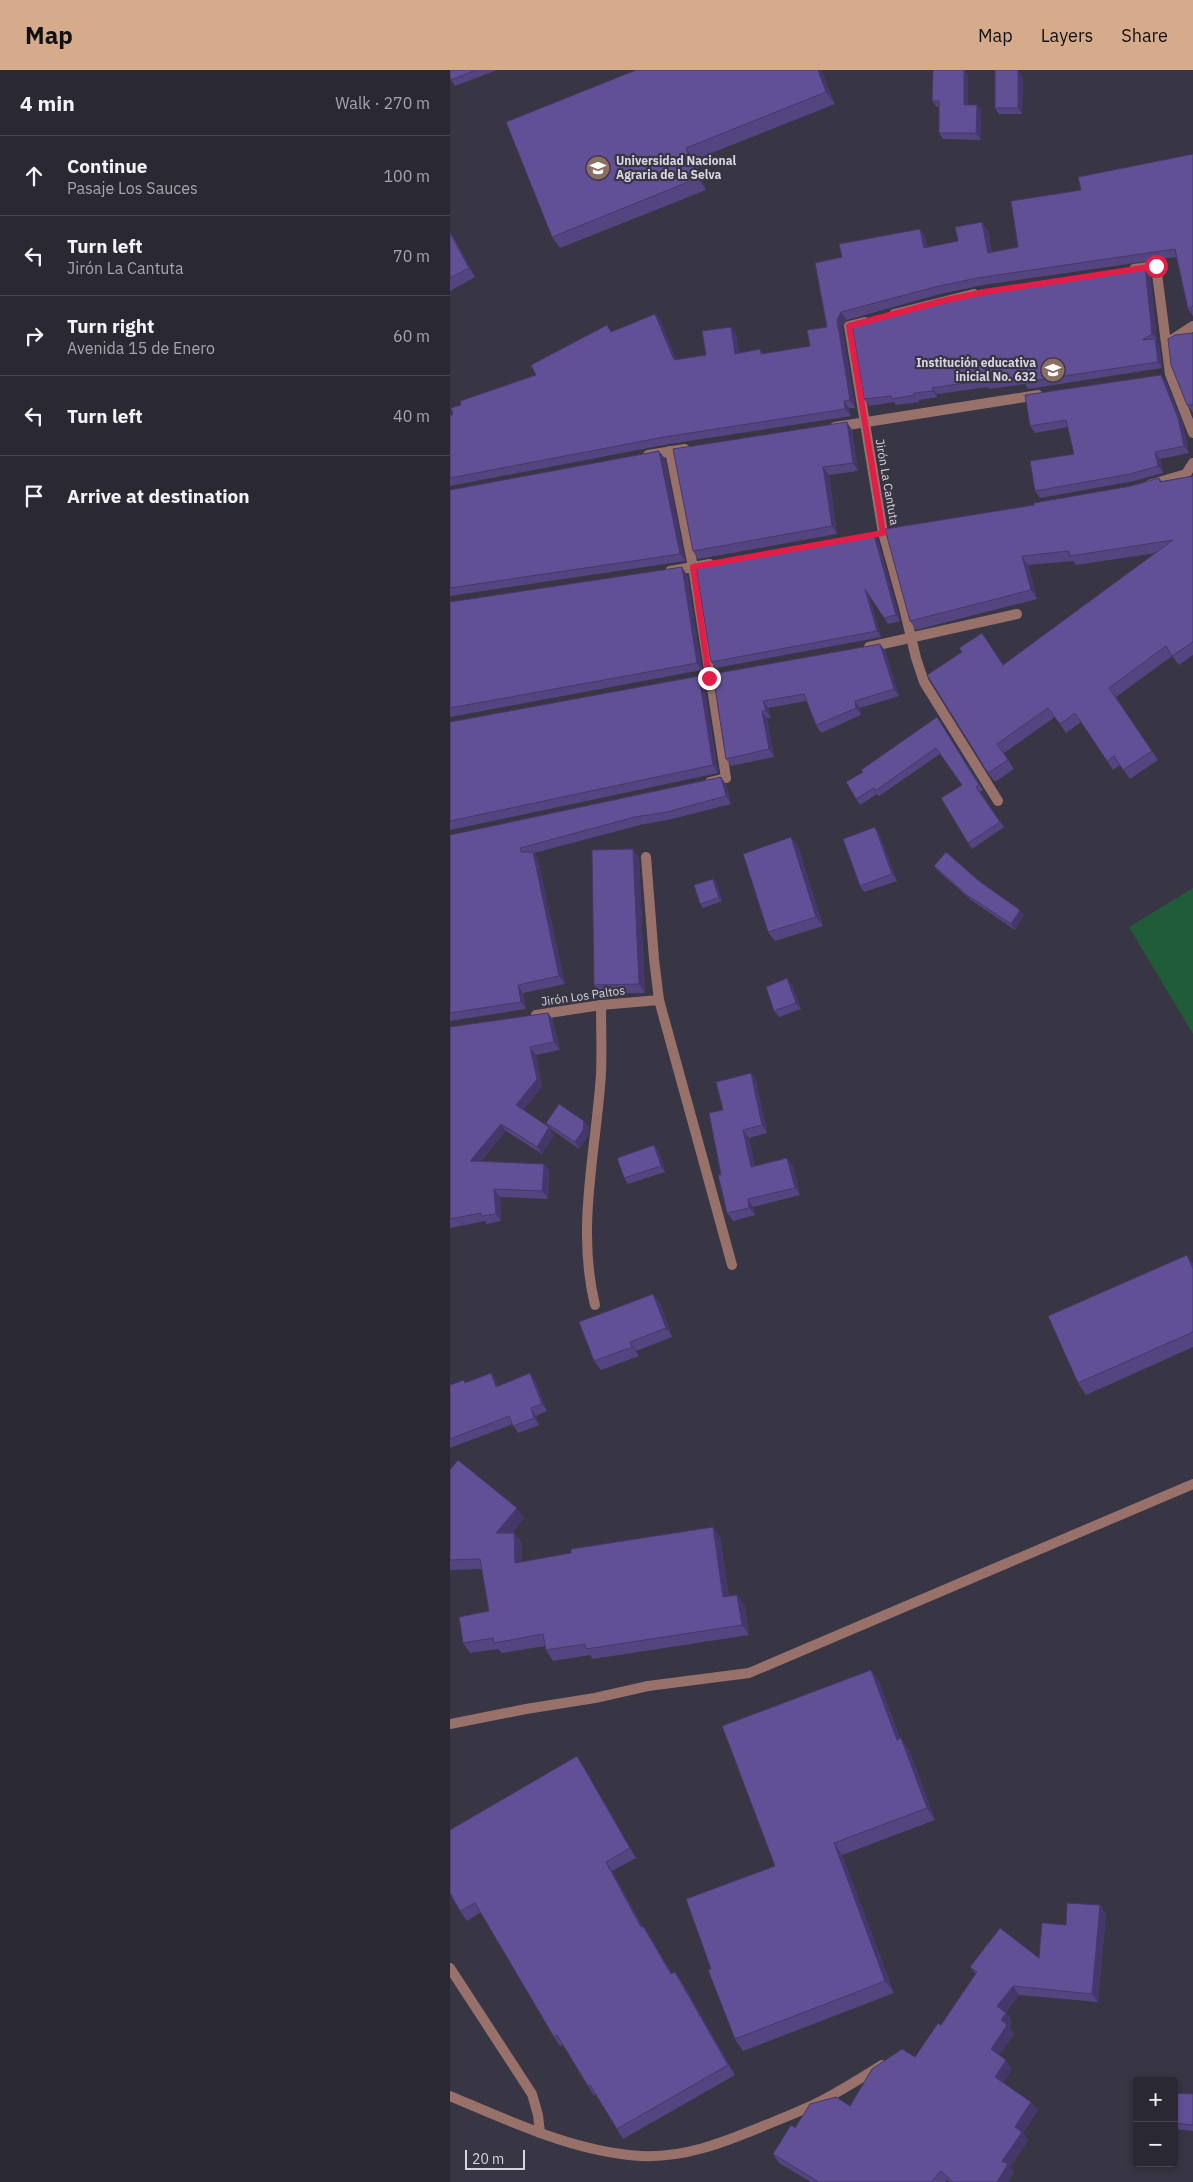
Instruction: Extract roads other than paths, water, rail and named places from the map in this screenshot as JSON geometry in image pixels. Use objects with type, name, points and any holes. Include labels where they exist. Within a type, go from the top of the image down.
[{"type":"street","points":[[1128,270],[1156,266],[1167,343],[1165,374],[1193,433]]},
{"type":"street","name":"Jirón La Cantuta","points":[[984,292],[849,326],[883,533],[924,682],[998,801]]},
{"type":"street","points":[[1167,343],[1193,326]]},
{"type":"street","points":[[825,428],[1046,394]]},
{"type":"street","points":[[642,456],[700,447]]},
{"type":"street","points":[[670,451],[693,567],[726,778],[697,784]]},
{"type":"street","points":[[1136,488],[1186,474],[1193,463]]},
{"type":"street","points":[[664,572],[721,562]]},
{"type":"street","points":[[863,648],[911,639],[1017,614]]},
{"type":"street","points":[[646,857],[654,960],[660,1000],[732,1265]]},
{"type":"street","name":"Jirón Los Paltos","points":[[525,1017],[601,1005],[660,1000]]},
{"type":"street","points":[[595,1305],[590,1285],[586,1211],[601,1074],[601,1005]]},
{"type":"street","points":[[450,1724],[595,1698],[648,1686],[749,1673],[1193,1484]]},
{"type":"street","points":[[450,1968],[532,2094],[538,2115],[540,2132]]},
{"type":"street","points":[[450,2096],[540,2132],[624,2154],[661,2156],[694,2151],[720,2144],[816,2103],[888,2062]]},
{"type":"place","name":"Universidad Nacional Agraria de la Selva","points":[[598,168]]},
{"type":"place","name":"Institución educativa inicial No. 632","points":[[1053,370]]}]
